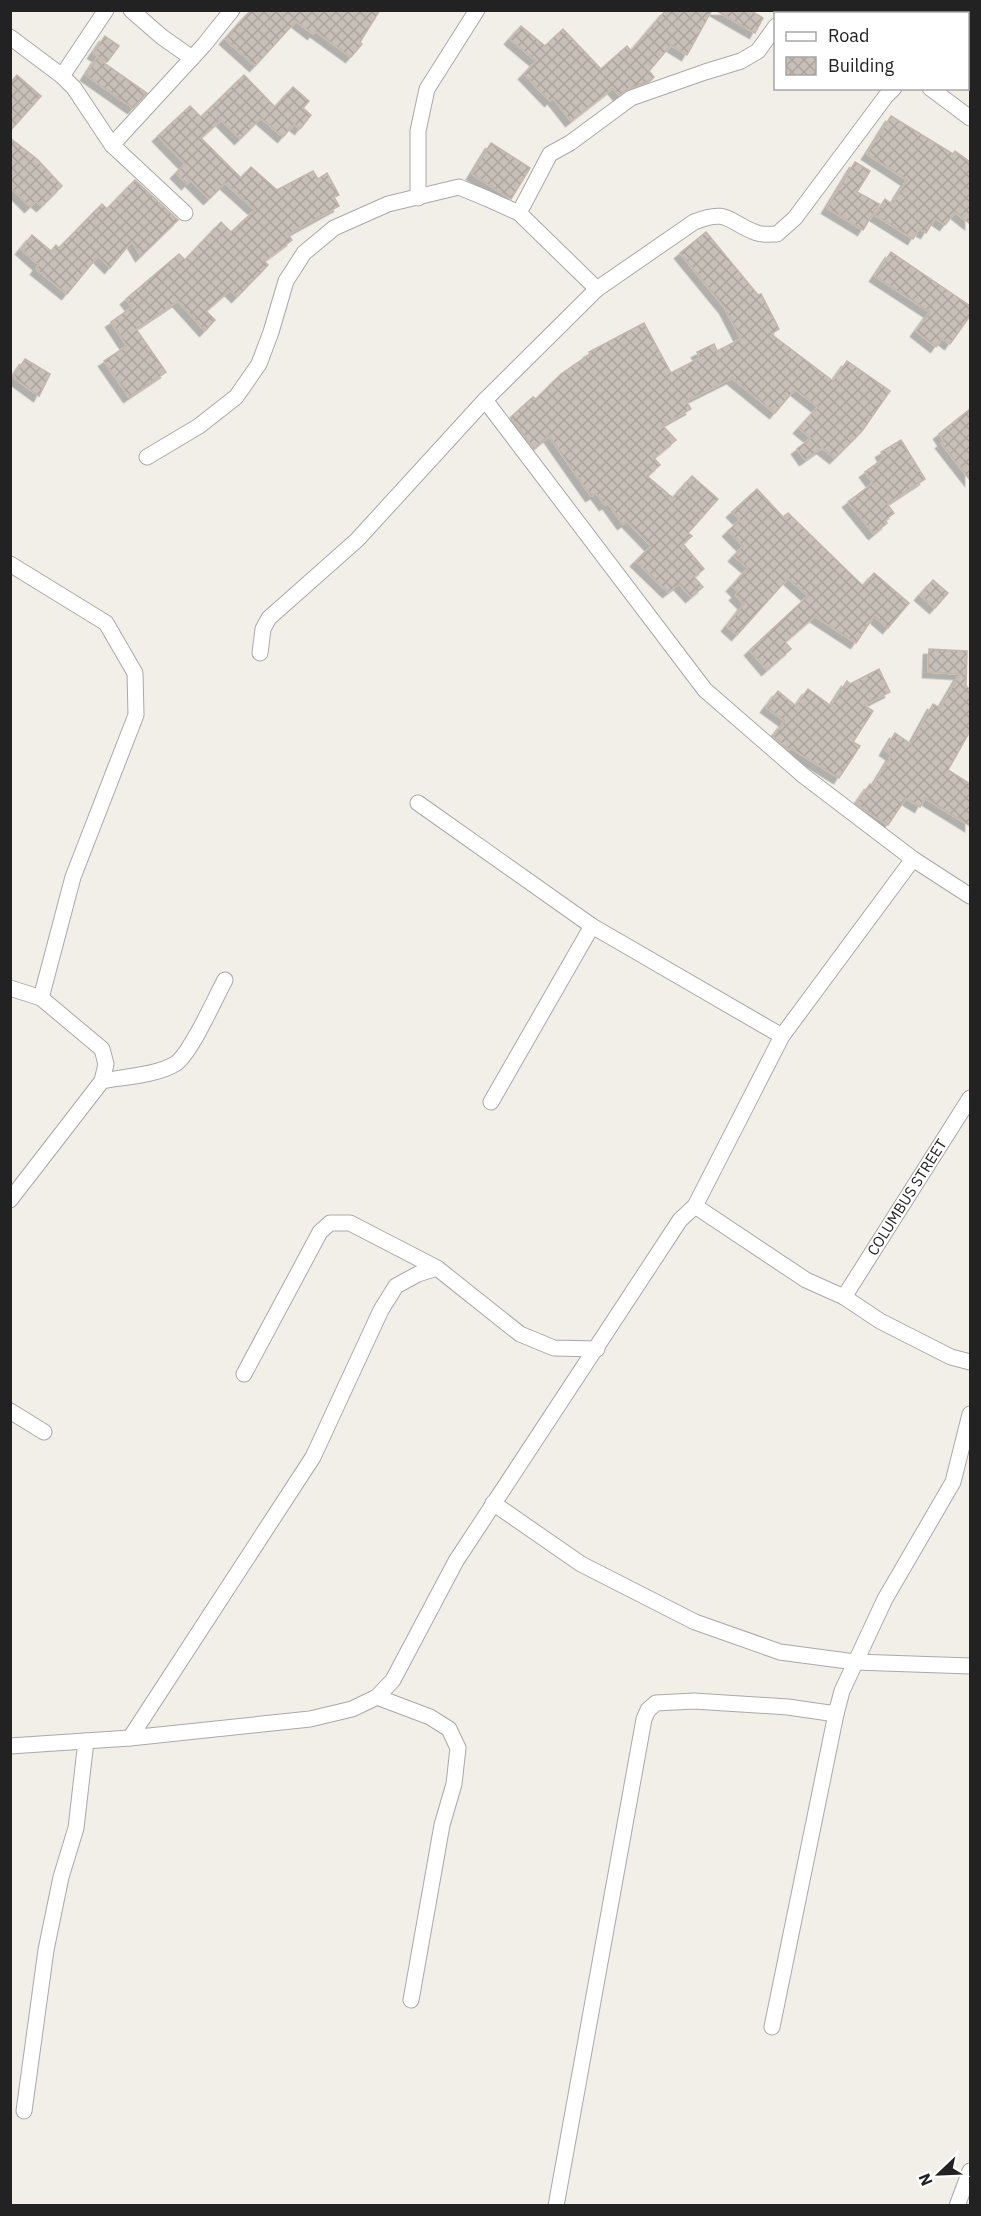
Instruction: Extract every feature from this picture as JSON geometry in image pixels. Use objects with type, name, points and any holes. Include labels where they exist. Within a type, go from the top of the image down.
[{"type":"street","points":[[62,76],[106,10]]},
{"type":"street","points":[[131,10],[162,37],[192,58]]},
{"type":"street","points":[[112,145],[192,58],[232,10]]},
{"type":"street","points":[[418,198],[418,130],[427,89],[477,10]]},
{"type":"street","points":[[519,213],[550,154],[631,98],[741,61],[758,51],[774,29]]},
{"type":"street","points":[[10,37],[62,76],[74,88],[112,145],[185,213]]},
{"type":"street","points":[[260,653],[263,629],[269,618],[357,540],[485,400],[597,289],[694,222],[709,216],[724,216],[759,234],[777,234],[795,218],[892,90]]},
{"type":"street","points":[[933,90],[970,118]]},
{"type":"street","points":[[147,457],[199,426],[236,397],[259,364],[272,332],[286,281],[304,253],[334,228],[388,204],[459,187],[519,213],[597,289]]},
{"type":"street","points":[[485,400],[705,690],[804,776],[913,859],[970,896]]},
{"type":"street","points":[[10,564],[106,622],[135,672],[136,715],[73,877],[41,998]]},
{"type":"street","points":[[418,803],[592,926],[782,1036]]},
{"type":"street","points":[[10,1746],[130,1738],[310,1719],[352,1709],[377,1697],[393,1680],[456,1561],[493,1503],[597,1349],[680,1220],[695,1206],[782,1036],[913,859]]},
{"type":"street","points":[[491,1102],[592,926]]},
{"type":"street","points":[[102,1081],[164,1069],[177,1063],[188,1048],[225,980]]},
{"type":"street","points":[[10,988],[41,998],[102,1049],[106,1064],[102,1081],[10,1200]]},
{"type":"street","name":"COLUMBUS STREET","points":[[844,1297],[970,1098]]},
{"type":"street","points":[[695,1206],[806,1280],[844,1297],[880,1321],[951,1356],[970,1362]]},
{"type":"street","points":[[244,1374],[320,1232],[330,1223],[350,1223],[437,1268],[520,1334],[555,1348],[597,1349]]},
{"type":"street","points":[[130,1738],[313,1457],[381,1310],[396,1286],[418,1274],[437,1268]]},
{"type":"street","points":[[10,1411],[44,1432]]},
{"type":"street","points":[[772,2026],[842,1691],[885,1599],[953,1482],[970,1414]]},
{"type":"street","points":[[493,1503],[581,1564],[695,1622],[780,1652],[855,1662],[970,1666]]},
{"type":"street","points":[[377,1697],[430,1717],[449,1729],[458,1748],[454,1784],[442,1825],[411,2000]]},
{"type":"street","points":[[556,2205],[644,1719],[648,1710],[656,1703],[694,1701],[788,1707],[836,1714]]},
{"type":"street","points":[[24,2111],[46,1950],[61,1877],[75,1828],[86,1741]]},
{"type":"street","points":[[957,2205],[970,2171]]},
{"type":"building","points":[[251,10],[380,10],[360,42],[362,44],[351,57],[315,31],[313,34],[296,21],[255,66],[225,39]]},
{"type":"building","points":[[666,10],[712,10],[687,55],[671,45],[649,71],[654,77],[650,81],[619,95],[613,88],[571,121],[553,98],[550,101],[524,74],[536,61],[510,39],[521,26],[545,46],[563,29],[601,69],[627,46],[631,51]]},
{"type":"building","points":[[715,10],[750,10],[763,18],[755,33]]},
{"type":"building","points":[[105,36],[119,46],[107,62],[93,53]]},
{"type":"building","points":[[97,58],[147,93],[133,108],[86,75]]},
{"type":"building","points":[[17,75],[41,96],[10,131],[10,83]]},
{"type":"building","points":[[244,75],[275,107],[293,87],[309,101],[303,108],[311,115],[300,129],[294,124],[283,137],[261,118],[240,139],[221,120],[201,138],[241,178],[251,167],[277,190],[313,171],[318,179],[327,173],[339,195],[334,197],[339,206],[288,234],[292,240],[264,261],[268,265],[237,297],[230,290],[206,311],[215,320],[205,331],[178,301],[136,329],[166,372],[129,397],[104,361],[127,346],[111,322],[132,307],[126,299],[179,254],[185,260],[221,222],[231,232],[255,210],[225,183],[209,199],[190,180],[187,184],[176,173],[185,164],[158,136],[190,106],[201,117]]},
{"type":"building","points":[[891,116],[953,154],[955,151],[970,162],[970,224],[955,212],[945,225],[935,218],[926,233],[919,229],[913,239],[875,215],[885,199],[892,204],[907,180],[867,154]]},
{"type":"building","points":[[10,138],[37,159],[62,186],[42,206],[36,201],[30,207],[10,187]]},
{"type":"building","points":[[491,143],[530,168],[511,199],[472,174]]},
{"type":"building","points":[[855,162],[870,171],[857,192],[879,204],[863,230],[827,208]]},
{"type":"building","points":[[135,180],[178,220],[141,256],[132,241],[110,268],[98,256],[67,294],[36,269],[39,265],[21,249],[32,235],[51,251],[56,245],[59,248],[102,204],[107,209]]},
{"type":"building","points":[[706,232],[758,295],[761,294],[779,329],[771,334],[833,381],[847,361],[890,391],[862,431],[835,458],[822,448],[805,460],[797,449],[811,438],[799,428],[818,407],[795,389],[775,413],[732,378],[686,401],[691,409],[662,425],[676,440],[654,458],[660,465],[647,476],[673,498],[692,476],[718,499],[688,533],[692,536],[683,544],[704,569],[694,577],[703,587],[691,597],[679,584],[668,592],[636,561],[651,546],[627,521],[623,524],[608,503],[605,505],[596,493],[591,496],[549,436],[534,449],[511,417],[533,397],[536,399],[561,374],[590,354],[589,352],[644,323],[671,373],[700,358],[697,352],[714,344],[717,351],[741,339],[725,308],[680,253]]},
{"type":"building","points":[[891,252],[970,306],[970,316],[950,344],[942,338],[936,347],[916,331],[930,312],[875,276]]},
{"type":"building","points":[[25,359],[50,374],[39,396],[13,377]]},
{"type":"building","points":[[970,409],[970,480],[941,443],[944,441],[939,434]]},
{"type":"building","points":[[901,440],[925,479],[887,504],[894,513],[885,520],[887,523],[874,534],[848,502],[873,483],[865,472],[884,458],[881,452]]},
{"type":"building","points":[[757,489],[783,517],[788,513],[863,586],[874,573],[909,603],[888,628],[874,616],[856,643],[815,616],[785,642],[791,649],[767,670],[750,650],[808,596],[788,578],[737,635],[727,626],[744,604],[735,595],[738,592],[732,586],[748,568],[734,556],[743,546],[728,531],[740,520],[732,512]]},
{"type":"building","points":[[933,580],[948,593],[935,608],[920,595]]},
{"type":"building","points":[[929,649],[967,651],[966,686],[970,689],[970,731],[948,770],[970,784],[970,826],[925,798],[920,807],[906,798],[888,825],[856,804],[870,784],[873,786],[892,755],[885,750],[895,733],[911,744],[933,704],[940,708],[960,674],[928,672]]},
{"type":"building","points":[[879,669],[890,692],[864,705],[873,711],[853,742],[860,746],[839,778],[791,748],[789,750],[773,736],[785,721],[766,707],[778,691],[796,706],[808,689],[831,706],[847,681],[850,684]]}]
